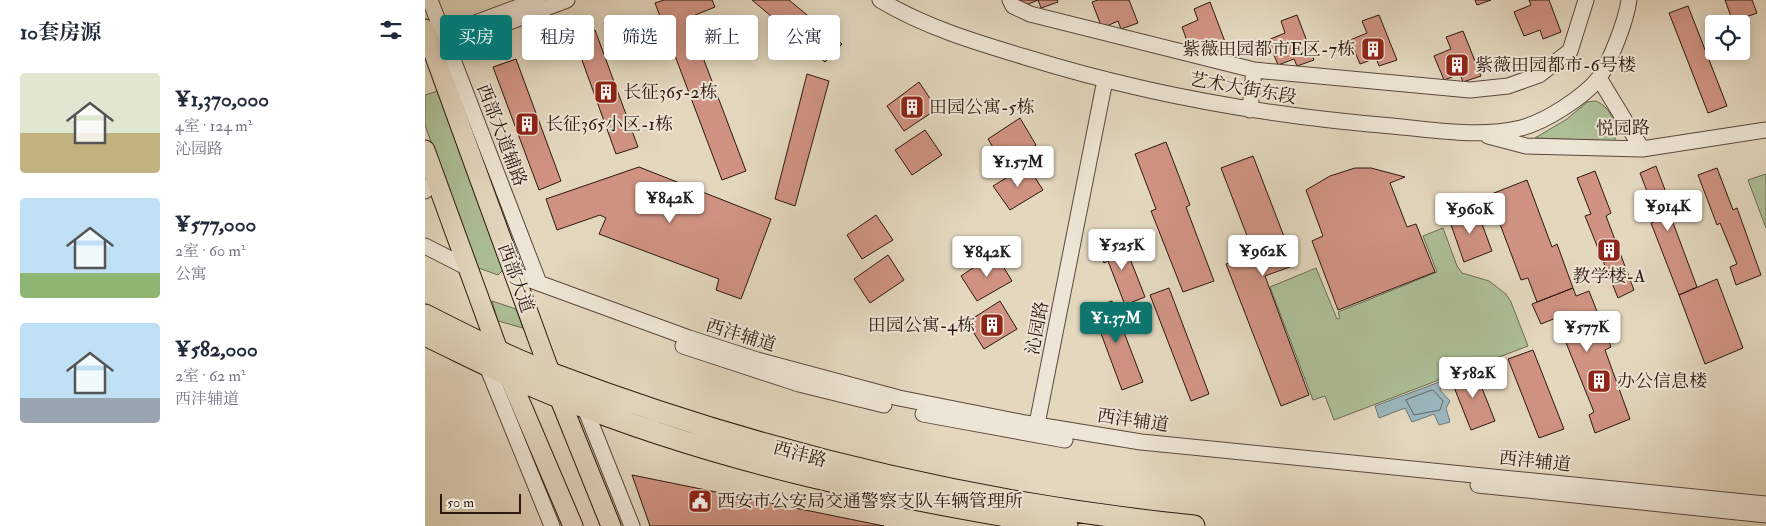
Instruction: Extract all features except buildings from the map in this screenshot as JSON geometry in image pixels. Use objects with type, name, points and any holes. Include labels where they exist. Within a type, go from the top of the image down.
[{"type":"highway","name":"西沣路","points":[[425,315],[492,357],[508,374],[559,398],[727,455],[914,498],[1067,526]]},
{"type":"highway","name":"西沣路","points":[[425,335],[552,374],[734,436],[842,465],[950,490],[1039,506],[1194,526]]},
{"type":"main road","name":"西部大道","points":[[433,42],[559,398],[611,526]]},
{"type":"main road","points":[[425,150],[430,185],[468,268],[492,357]]},
{"type":"main road","points":[[508,374],[573,526]]},
{"type":"street","name":"西部大道辅路","points":[[430,0],[433,42],[539,283]]},
{"type":"street","points":[[433,42],[537,0]]},
{"type":"street","points":[[433,42],[567,0]]},
{"type":"street","name":"艺术大街东段","points":[[880,0],[927,23],[967,39],[1105,80],[1250,110],[1323,120],[1480,134],[1521,128],[1541,121],[1599,78]]},
{"type":"street","points":[[1010,0],[1013,6],[1030,14],[1254,70],[1470,90],[1508,86],[1539,75],[1570,51],[1586,0]]},
{"type":"street","points":[[1629,0],[1620,34],[1599,78],[1642,149]]},
{"type":"street","points":[[1250,110],[1254,70]]},
{"type":"street","name":"沁园路","points":[[1036,430],[1105,80]]},
{"type":"street","name":"悦园路","points":[[1480,134],[1526,146],[1642,149],[1766,130]]},
{"type":"street","points":[[425,246],[468,268]]},
{"type":"street","name":"西沣辅道","points":[[517,280],[539,283],[689,338],[821,378],[1036,430],[1135,450],[1766,515]]},
{"type":"street","name":"西沣辅道","points":[[517,280],[708,355],[790,381],[905,410],[1036,430],[1141,442],[1766,504]]},
{"type":"street","points":[[492,357],[552,526]]},
{"type":"street","points":[[584,406],[632,526]]},
{"type":"green space","points":[[438,91],[503,270],[498,275],[476,267],[425,125],[425,95]]},
{"type":"green space","points":[[1596,101],[1608,110],[1613,118],[1618,133],[1614,141],[1535,138],[1567,119],[1587,102]]},
{"type":"green space","points":[[1766,174],[1766,228],[1748,180]]},
{"type":"green space","points":[[1443,228],[1457,266],[1462,273],[1489,281],[1506,294],[1528,346],[1334,420],[1325,396],[1313,400],[1270,287],[1316,268],[1337,319],[1340,318],[1338,312],[1437,272],[1423,236]]},
{"type":"green space","points":[[492,301],[516,309],[523,328],[498,321]]},
{"type":"water","points":[[1442,381],[1440,390],[1450,401],[1446,408],[1450,422],[1439,425],[1434,414],[1412,422],[1405,408],[1379,418],[1375,406]]},
{"type":"place","name":"紫薇田园都市E区-7栋","points":[[1373,49]]},
{"type":"place","name":"紫薇田园都市-6号楼","points":[[1457,65]]},
{"type":"place","name":"长征365-2栋","points":[[606,92]]},
{"type":"place","name":"田园公寓-5栋","points":[[912,107]]},
{"type":"place","name":"长征365小区-1栋","points":[[527,124]]},
{"type":"place","name":"教学楼-A","points":[[1609,250]]},
{"type":"place","name":"田园公寓-4栋","points":[[992,325]]},
{"type":"place","name":"办公信息楼","points":[[1599,381]]},
{"type":"place","name":"西安市公安局交通警察支队车辆管理所","points":[[700,501]]}]
